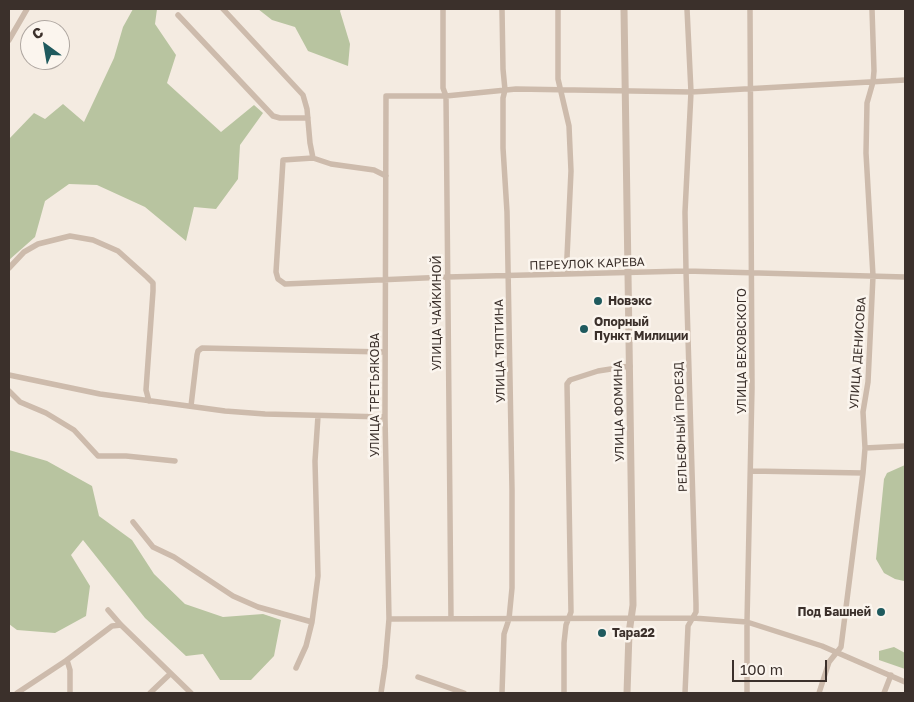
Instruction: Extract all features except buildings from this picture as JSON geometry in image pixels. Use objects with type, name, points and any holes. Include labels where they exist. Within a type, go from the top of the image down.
[{"type":"street","points":[[9,40],[27,9]]},
{"type":"street","points":[[223,9],[303,96],[314,158],[331,164],[374,170],[386,176]]},
{"type":"street","name":"УЛИЦА ЧАЙКИНОЙ","points":[[443,9],[443,88],[446,96],[451,618]]},
{"type":"street","name":"УЛИЦА ТЯПТИНА","points":[[502,9],[505,90],[503,98],[503,148],[509,276],[512,490],[512,588],[510,619],[504,634],[502,693]]},
{"type":"street","points":[[558,9],[558,79],[569,126],[570,142],[568,274]]},
{"type":"street","name":"УЛИЦА ФОМИНА","points":[[624,9],[633,605],[629,633],[627,693]]},
{"type":"street","name":"РЕЛЬЕФНЫЙ ПРОЕЗД","points":[[684,693],[688,626],[696,612],[685,212],[691,92],[687,9]]},
{"type":"street","name":"УЛИЦА ВЕХОВСКОГО","points":[[747,693],[752,272],[750,9]]},
{"type":"street","name":"УЛИЦА ДЕНИСОВА","points":[[819,693],[829,662],[841,647],[865,448],[863,412],[868,382],[873,276],[866,153],[867,103],[873,82],[872,9]]},
{"type":"street","points":[[178,15],[273,116],[280,118],[308,118]]},
{"type":"street","points":[[446,96],[505,90],[691,92],[905,80]]},
{"type":"street","name":"УЛИЦА ТРЕТЬЯКОВА","points":[[381,693],[389,619],[384,417],[386,96],[446,96]]},
{"type":"street","name":"ПЕРЕУЛОК КАРЕВА","points":[[314,158],[283,160],[276,272],[278,279],[285,284],[447,277],[686,271],[905,277]]},
{"type":"street","points":[[9,268],[24,252],[38,244],[64,236],[80,237],[118,251],[152,283],[152,314],[146,390],[149,401]]},
{"type":"street","points":[[191,406],[196,355],[202,348],[384,352]]},
{"type":"street","points":[[564,693],[564,643],[566,625],[571,612],[567,384],[570,380],[598,371],[630,366]]},
{"type":"street","points":[[9,375],[100,394],[191,406],[264,414],[384,417]]},
{"type":"street","points":[[9,391],[20,402],[74,430],[98,456],[126,456],[175,461]]},
{"type":"street","points":[[296,668],[306,646],[312,622],[318,576],[315,461],[318,416]]},
{"type":"street","points":[[865,448],[905,446]]},
{"type":"street","points":[[751,471],[863,473]]},
{"type":"street","points":[[133,522],[153,547],[174,557],[233,596],[258,607],[312,622]]},
{"type":"street","points":[[108,610],[191,693]]},
{"type":"street","points":[[389,619],[693,618],[747,622],[836,652],[905,682]]},
{"type":"street","points":[[17,693],[67,660],[112,626],[121,625]]},
{"type":"street","points":[[67,660],[70,670],[70,693]]},
{"type":"street","points":[[150,693],[170,674]]},
{"type":"street","points":[[884,693],[891,675]]},
{"type":"street","points":[[418,677],[464,693]]},
{"type":"green space","points":[[133,9],[157,9],[155,24],[176,55],[167,83],[221,132],[254,105],[263,113],[240,145],[238,179],[216,209],[194,207],[186,241],[145,207],[97,185],[69,184],[45,201],[35,237],[9,260],[9,139],[34,113],[45,119],[63,104],[84,122],[114,58],[123,27]]},
{"type":"green space","points":[[258,9],[341,9],[350,44],[348,66],[308,51],[295,27],[272,20]]},
{"type":"green space","points":[[9,450],[47,461],[92,486],[99,516],[132,540],[154,574],[185,604],[223,617],[263,614],[281,620],[274,656],[251,680],[220,680],[203,654],[186,656],[145,618],[83,540],[71,555],[90,586],[86,616],[55,633],[17,630],[9,624]]},
{"type":"green space","points":[[905,465],[904,581],[884,573],[876,559],[884,479],[887,473]]},
{"type":"green space","points":[[894,647],[905,653],[905,669],[879,660],[879,651]]},
{"type":"place","name":"Новэкс","points":[[598,301]]},
{"type":"place","name":"Опорный Пункт Милиции","points":[[584,329]]},
{"type":"place","name":"Под Башней","points":[[881,612]]},
{"type":"place","name":"Тара22","points":[[602,633]]}]
